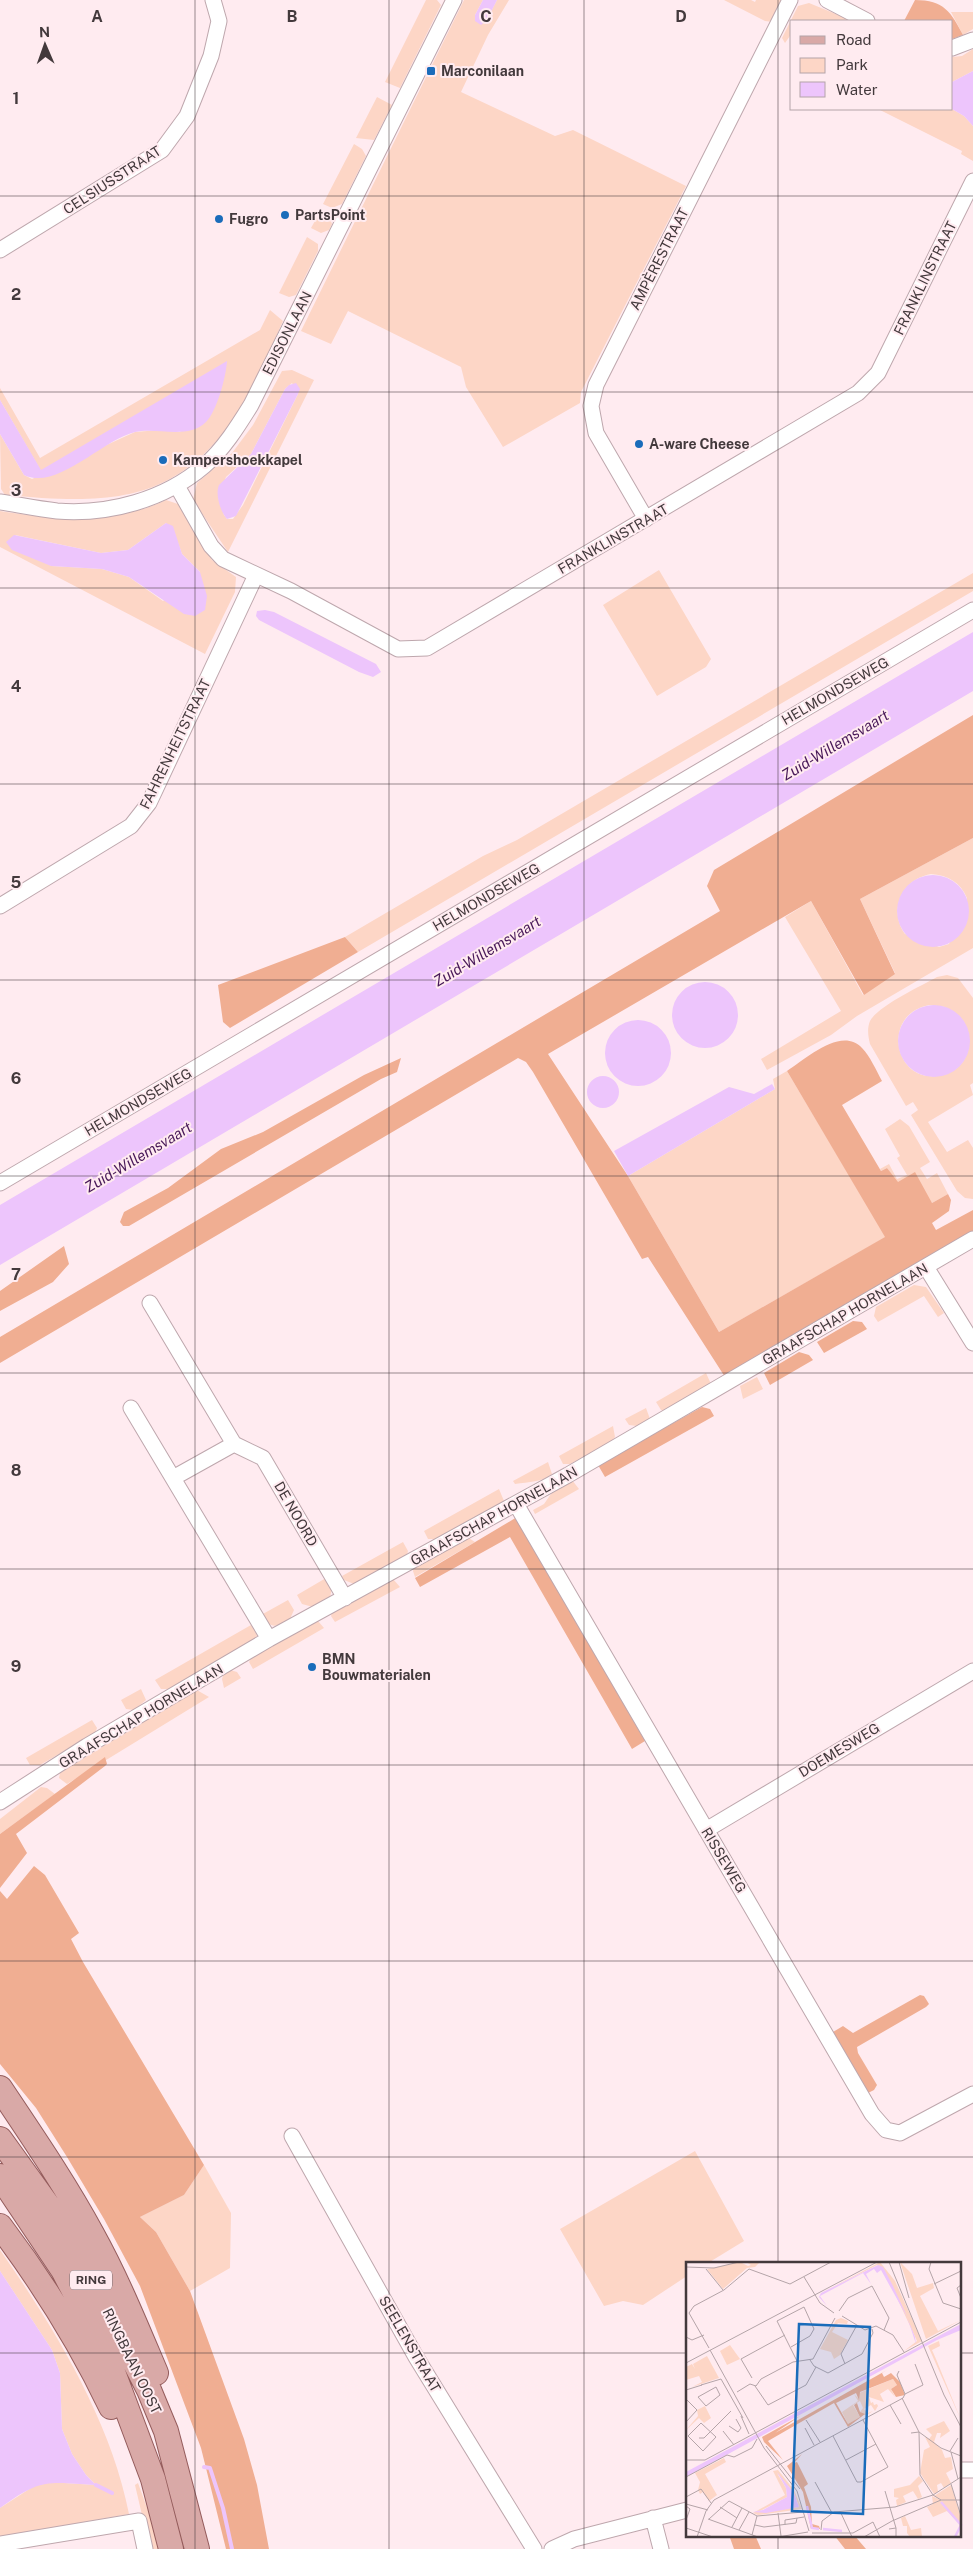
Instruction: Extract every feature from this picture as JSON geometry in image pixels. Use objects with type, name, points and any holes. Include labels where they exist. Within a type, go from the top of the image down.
[{"type":"main road","points":[[0,2088],[51,2165],[92,2234],[128,2304],[159,2381],[166,2431]]},
{"type":"main road","name":"RINGBAAN OOST","points":[[0,2139],[58,2222],[115,2324],[149,2390],[166,2431],[197,2549]]},
{"type":"main road","name":"RINGBAAN OOST","points":[[0,2176],[63,2270],[93,2325],[153,2479],[157,2501],[171,2549]]},
{"type":"main road","points":[[0,2226],[27,2262],[74,2335],[95,2374],[144,2480],[157,2501]]},
{"type":"street","name":"CELSIUSSTRAAT","points":[[0,250],[162,150],[187,116],[211,56],[219,21],[214,0]]},
{"type":"street","name":"EDISONLAAN","points":[[0,502],[58,511],[99,510],[143,501],[177,486],[205,465],[235,431],[251,405],[454,0]]},
{"type":"street","name":"AMPÈRESTRAAT","points":[[646,519],[596,433],[591,406],[596,385],[790,0]]},
{"type":"street","points":[[828,0],[864,20]]},
{"type":"street","points":[[953,48],[973,40]]},
{"type":"street","name":"FRANKLINSTRAAT","points":[[177,486],[217,552],[236,567],[256,575],[398,649],[427,648],[858,393],[878,373],[973,181]]},
{"type":"street","name":"FAHRENHEITSTRAAT","points":[[0,906],[131,826],[149,803],[256,575]]},
{"type":"street","name":"HELMONDSEWEG","points":[[0,1183],[973,610]]},
{"type":"street","name":"GRAAFSCHAP HORNELAAN","points":[[0,1802],[87,1746],[269,1639],[516,1504],[973,1240]]},
{"type":"street","points":[[926,1267],[973,1343]]},
{"type":"street","points":[[150,1303],[234,1444],[173,1478]]},
{"type":"street","points":[[131,1408],[269,1639]]},
{"type":"street","name":"DE NOORD","points":[[234,1444],[263,1458],[345,1598]]},
{"type":"street","name":"RISSEWEG","points":[[516,1504],[872,2114],[886,2130],[900,2134],[973,2094]]},
{"type":"street","name":"DOEMESWEG","points":[[706,1830],[973,1671]]},
{"type":"street","name":"GRAAFSCHAP HORNELAAN","points":[[0,1809],[15,1794]]},
{"type":"street","name":"SEELENSTRAAT","points":[[292,2136],[416,2357],[534,2549]]},
{"type":"street","points":[[960,2470],[973,2470]]},
{"type":"street","points":[[552,2549],[574,2539],[686,2510]]},
{"type":"street","points":[[652,2518],[661,2549]]},
{"type":"street","points":[[0,2544],[139,2521],[145,2549]]},
{"type":"green space","points":[[426,0],[437,0],[441,5],[400,88],[385,82]]},
{"type":"green space","points":[[464,0],[483,0],[475,15],[487,19],[497,0],[509,0],[488,35],[461,92],[555,136],[573,130],[686,186],[581,392],[580,403],[503,447],[466,387],[461,367],[348,311],[331,344],[301,331]]},
{"type":"green space","points":[[724,0],[751,0],[755,2],[756,0],[784,0],[773,22],[765,21]]},
{"type":"green space","points":[[809,3],[851,20],[791,20],[798,6]]},
{"type":"green space","points":[[951,12],[973,12],[973,29],[963,35]]},
{"type":"green space","points":[[790,22],[790,36],[785,43],[782,38]]},
{"type":"green space","points":[[973,49],[973,71],[953,81],[953,57],[962,56]]},
{"type":"green space","points":[[377,97],[392,105],[374,140],[356,138]]},
{"type":"green space","points":[[880,110],[953,110],[964,116],[973,126],[973,161],[961,154],[962,151]]},
{"type":"green space","points":[[354,144],[362,149],[366,156],[342,204],[332,208],[323,204]]},
{"type":"green space","points":[[320,212],[329,216],[332,224],[329,230],[321,233],[311,228]]},
{"type":"green space","points":[[307,237],[318,244],[318,251],[296,295],[289,297],[279,293]]},
{"type":"green space","points":[[270,310],[283,321],[257,382],[222,435],[197,461],[170,479],[143,490],[113,497],[80,499],[5,495],[1,489],[0,434],[24,475],[32,479],[135,432],[159,430],[180,432],[227,362],[41,471],[0,400],[0,388],[40,458],[260,330]]},
{"type":"green space","points":[[292,370],[314,380],[228,552],[193,500],[197,483],[232,453],[253,425],[282,371]],"holes":[[[292,383],[298,394],[243,505],[233,519],[227,519],[218,497],[226,477],[251,454],[285,389]]]},
{"type":"green space","points":[[166,500],[178,504],[212,560],[236,577],[235,592],[205,654],[0,547],[0,511],[42,517],[84,518],[126,514]],"holes":[[[166,523],[175,535],[182,554],[200,572],[163,601],[129,577],[102,569],[51,566],[15,535],[101,553],[128,550]]]},
{"type":"green space","points":[[659,570],[711,659],[706,667],[657,696],[603,605]]},
{"type":"green space","points":[[973,573],[973,591],[358,952],[345,937],[483,856],[517,840]]},
{"type":"green space","points":[[973,838],[973,948],[857,1016],[831,1035],[767,1070],[761,1059],[841,1011],[785,917],[811,901],[863,995],[895,973],[860,899]],"holes":[[[931,874],[943,876],[953,881],[961,888],[967,898],[949,944],[939,947],[905,934],[900,925],[898,915],[898,906],[906,889],[912,882]]]},
{"type":"green space","points":[[947,975],[958,978],[973,998],[973,1083],[970,1085],[973,1095],[928,1122],[947,1152],[968,1140],[973,1148],[973,1199],[965,1198],[957,1191],[911,1115],[918,1110],[913,1102],[906,1106],[870,1044],[869,1038],[869,1024],[875,1015],[890,1003],[937,977]],"holes":[[[929,1005],[945,1007],[969,1047],[966,1056],[958,1067],[945,1074],[928,1076],[915,1071],[905,1062],[899,1049],[899,1035],[903,1022],[913,1011]]]},
{"type":"green space","points":[[787,1071],[886,1237],[719,1332],[628,1176],[775,1089],[773,1079]]},
{"type":"green space","points":[[900,1119],[909,1126],[930,1162],[920,1168],[927,1179],[937,1173],[948,1194],[932,1203],[897,1183],[887,1168],[881,1171],[880,1169],[889,1164],[897,1179],[907,1175],[897,1158],[900,1156],[885,1129]]},
{"type":"green space","points":[[914,1285],[926,1287],[944,1313],[938,1317],[924,1296],[878,1322],[874,1316],[876,1307]]},
{"type":"green space","points":[[706,1373],[711,1384],[665,1411],[661,1410],[656,1402]]},
{"type":"green space","points":[[757,1377],[763,1389],[743,1399],[740,1386]]},
{"type":"green space","points":[[646,1408],[650,1419],[637,1426],[629,1425],[625,1419]]},
{"type":"green space","points":[[613,1426],[615,1437],[612,1441],[570,1464],[563,1464],[559,1456]]},
{"type":"green space","points":[[548,1462],[552,1474],[548,1477],[515,1484],[513,1481]]},
{"type":"green space","points":[[572,1480],[579,1489],[535,1514],[533,1510],[544,1504],[553,1491]]},
{"type":"green space","points":[[499,1489],[504,1501],[435,1539],[428,1539],[424,1531]]},
{"type":"green space","points":[[467,1537],[475,1542],[415,1577],[414,1567]]},
{"type":"green space","points":[[403,1542],[408,1551],[407,1555],[354,1584],[344,1580],[342,1576]]},
{"type":"green space","points":[[326,1578],[332,1588],[330,1597],[313,1607],[302,1604],[297,1595]]},
{"type":"green space","points":[[393,1579],[400,1587],[335,1622],[331,1616],[332,1613]]},
{"type":"green space","points":[[288,1600],[294,1610],[290,1619],[285,1622],[274,1626],[268,1623],[261,1615]]},
{"type":"green space","points":[[318,1621],[324,1628],[253,1669],[249,1662],[252,1657]]},
{"type":"green space","points":[[251,1625],[257,1635],[256,1639],[169,1689],[161,1689],[155,1680]]},
{"type":"green space","points":[[230,1670],[237,1672],[241,1678],[224,1688],[222,1679],[224,1673]]},
{"type":"green space","points":[[141,1689],[146,1700],[134,1710],[126,1709],[121,1700]]},
{"type":"green space","points":[[195,1689],[209,1697],[67,1784],[59,1778],[60,1773]]},
{"type":"green space","points":[[92,1720],[97,1728],[95,1733],[40,1765],[30,1765],[26,1758]]},
{"type":"green space","points":[[41,1787],[47,1788],[55,1794],[0,1834],[0,1819]]},
{"type":"green space","points":[[695,2151],[744,2241],[710,2262],[686,2262],[686,2277],[643,2305],[623,2301],[604,2306],[560,2229]]},
{"type":"green space","points":[[204,2165],[231,2213],[230,2268],[190,2291],[156,2232],[140,2217],[184,2195]]},
{"type":"green space","points":[[0,2250],[60,2343],[95,2410],[121,2479],[129,2514],[0,2537],[0,2508],[34,2486],[49,2482],[96,2485],[86,2475],[72,2454],[62,2429],[60,2373],[52,2350],[0,2271]]},
{"type":"green space","points":[[138,2483],[162,2549],[150,2549],[135,2485]]},
{"type":"shaded area","points":[[915,0],[933,2],[940,5],[950,14],[963,35],[953,39],[953,20],[905,20]]},
{"type":"shaded area","points":[[973,715],[973,838],[860,899],[895,974],[864,995],[811,901],[548,1054],[628,1176],[719,1332],[885,1237],[787,1071],[834,1042],[854,1042],[862,1048],[882,1081],[842,1105],[881,1171],[887,1168],[898,1182],[915,1172],[932,1203],[948,1194],[951,1200],[949,1211],[932,1223],[936,1230],[973,1210],[973,1233],[725,1377],[648,1257],[642,1259],[533,1072],[526,1062],[518,1058],[0,1363],[0,1337],[720,911],[707,886],[714,870]]},
{"type":"shaded area","points":[[345,937],[358,952],[230,1028],[223,1022],[218,985]]},
{"type":"shaded area","points":[[401,1058],[397,1072],[381,1079],[129,1226],[123,1226],[120,1222],[124,1212],[168,1188],[221,1149],[263,1132],[364,1075]]},
{"type":"shaded area","points":[[64,1246],[69,1264],[53,1282],[0,1311],[0,1291]]},
{"type":"shaded area","points":[[853,1321],[862,1322],[867,1329],[824,1353],[817,1342]]},
{"type":"shaded area","points":[[799,1352],[809,1355],[813,1360],[770,1385],[764,1373]]},
{"type":"shaded area","points":[[702,1407],[710,1409],[714,1416],[605,1477],[598,1465]]},
{"type":"shaded area","points":[[517,1517],[645,1741],[632,1749],[510,1537],[420,1587],[415,1578]]},
{"type":"shaded area","points":[[105,1757],[107,1764],[105,1766],[16,1834],[27,1853],[0,1888],[0,1834]]},
{"type":"shaded area","points":[[34,1866],[45,1875],[79,1933],[71,1939],[83,1962],[204,2165],[184,2195],[140,2217],[156,2232],[190,2291],[244,2439],[257,2485],[269,2549],[226,2549],[201,2448],[140,2286],[104,2219],[67,2157],[36,2108],[0,2064],[0,1891],[7,1899]]},
{"type":"shaded area","points":[[920,1995],[924,1996],[929,2004],[926,2007],[857,2047],[858,2053],[877,2085],[874,2090],[868,2093],[833,2032],[843,2026],[853,2033]]},
{"type":"shaded area","points":[[729,2536],[755,2536],[761,2549],[734,2549]]},
{"type":"shaded area","points":[[835,2536],[855,2536],[866,2549],[845,2549]]},
{"type":"water","points":[[483,0],[497,0],[487,20],[481,25],[475,21],[475,15]]},
{"type":"water","points":[[973,71],[973,126],[964,116],[953,110],[953,81]]},
{"type":"water","points":[[227,361],[223,384],[214,410],[206,422],[199,427],[181,432],[135,432],[108,444],[65,471],[51,476],[37,478],[24,475],[0,434],[0,400],[41,470]]},
{"type":"water","points":[[296,383],[300,389],[298,394],[236,516],[227,519],[222,512],[219,502],[219,485],[251,454],[285,389],[289,385]]},
{"type":"water","points":[[166,523],[173,526],[182,554],[200,572],[207,596],[205,610],[195,616],[184,614],[129,577],[102,569],[51,566],[12,550],[6,542],[14,535],[101,553],[128,550]]},
{"type":"water","points":[[257,611],[274,612],[376,664],[381,672],[373,677],[359,672],[259,620],[256,616]]},
{"type":"water","name":"Zuid-Willemsvaart","points":[[973,632],[973,691],[0,1265],[0,1205]]},
{"type":"water","points":[[940,875],[959,885],[967,897],[969,911],[967,925],[959,937],[947,945],[926,947],[907,937],[899,925],[897,904],[907,885],[919,877]]},
{"type":"water","points":[[705,982],[717,985],[728,992],[735,1003],[738,1015],[735,1027],[728,1038],[717,1045],[705,1048],[693,1045],[682,1038],[675,1027],[672,1015],[675,1003],[682,992],[693,985]]},
{"type":"water","points":[[934,1005],[954,1011],[964,1021],[970,1041],[964,1061],[954,1071],[934,1077],[914,1071],[904,1061],[898,1041],[904,1021],[914,1011]]},
{"type":"water","points":[[638,1020],[650,1023],[661,1030],[668,1041],[671,1053],[668,1065],[661,1076],[650,1083],[638,1086],[626,1083],[615,1076],[608,1065],[605,1053],[608,1041],[615,1030],[626,1023]]},
{"type":"water","points":[[603,1076],[609,1077],[614,1081],[618,1086],[618,1098],[614,1103],[609,1107],[603,1108],[597,1107],[592,1103],[588,1098],[587,1092],[588,1086],[592,1081],[597,1077]]},
{"type":"water","points":[[772,1084],[775,1089],[628,1176],[614,1151],[729,1087],[754,1094]]},
{"type":"water","points":[[0,2271],[52,2350],[60,2373],[62,2429],[72,2454],[86,2475],[96,2485],[45,2484],[25,2491],[0,2508]]},
{"type":"waterway","points":[[204,2467],[210,2468],[223,2508],[232,2549]]},
{"type":"waterway","points":[[96,2485],[112,2493]]},
{"type":"place","name":"Marconilaan","points":[[431,71]]},
{"type":"place","name":"PartsPoint","points":[[285,215]]},
{"type":"place","name":"Fugro","points":[[219,219]]},
{"type":"place","name":"A-ware Cheese","points":[[639,444]]},
{"type":"place","name":"Kampershoekkapel","points":[[163,460]]},
{"type":"place","name":"BMN Bouwmaterialen","points":[[312,1667]]}]
